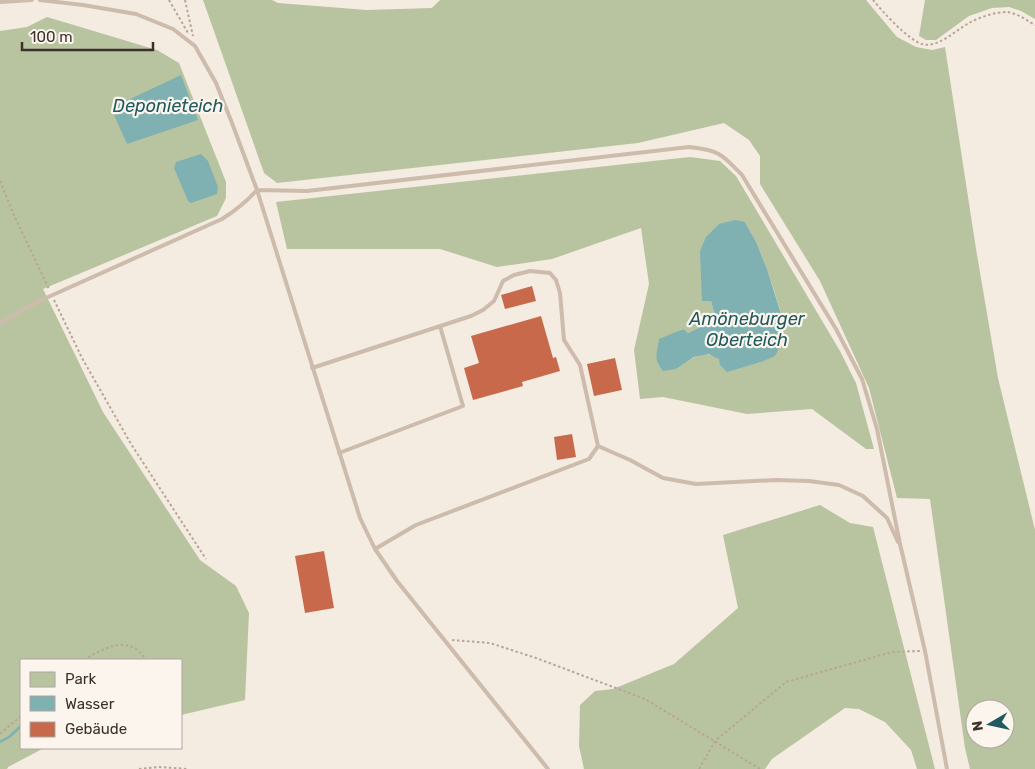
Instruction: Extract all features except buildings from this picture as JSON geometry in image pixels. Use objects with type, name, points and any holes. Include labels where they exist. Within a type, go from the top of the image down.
[{"type":"lane","points":[[0,2],[32,0]]},
{"type":"lane","points":[[40,0],[136,14],[173,29],[195,46],[216,83],[256,190],[360,518],[375,549],[397,581],[548,769]]},
{"type":"lane","points":[[0,323],[37,302],[222,219],[236,210],[256,190],[307,191],[689,147],[708,149],[724,156],[742,175],[836,329],[862,379],[877,429],[901,549],[925,651],[946,769]]},
{"type":"lane","points":[[312,368],[471,316],[483,310],[494,300],[503,282],[514,275],[530,271],[550,273],[556,280],[560,293],[564,340],[580,365],[598,446],[589,459],[416,524],[375,549]]},
{"type":"lane","points":[[339,453],[463,406],[440,326]]},
{"type":"lane","points":[[598,446],[630,460],[663,478],[696,484],[776,480],[809,481],[839,485],[863,496],[887,518],[901,549]]},
{"type":"path","points":[[169,0],[195,46]]},
{"type":"path","points":[[185,0],[195,46]]},
{"type":"path","points":[[873,0],[882,12],[912,40],[923,45],[934,45],[970,22],[993,14],[1007,12],[1035,25]]},
{"type":"path","points":[[0,181],[13,213],[82,358],[131,444],[206,559]]},
{"type":"path","points":[[443,639],[490,643],[536,658],[645,699],[760,769]]},
{"type":"path","points":[[86,659],[100,651],[125,645],[138,650],[145,659]]},
{"type":"path","points":[[699,769],[715,741],[786,682],[892,652],[925,651]]},
{"type":"path","points":[[0,734],[20,717]]},
{"type":"path","points":[[139,769],[159,767],[188,769]]},
{"type":"green space","points":[[203,0],[272,0],[278,3],[367,10],[432,8],[440,0],[866,0],[897,37],[916,47],[932,50],[945,47],[998,378],[1035,530],[1035,769],[970,769],[965,749],[1015,749],[1015,699],[965,699],[965,748],[930,499],[897,498],[869,388],[820,281],[760,184],[760,156],[749,140],[724,123],[638,143],[277,183],[264,173]]},
{"type":"green space","points":[[925,0],[1035,0],[1035,19],[1009,7],[992,8],[969,16],[936,40],[926,40],[919,36]]},
{"type":"green space","points":[[47,17],[157,50],[179,63],[226,182],[226,198],[217,216],[43,289],[103,412],[200,560],[236,586],[249,613],[245,700],[182,715],[182,659],[20,659],[20,749],[42,749],[7,769],[0,769],[0,31],[27,27]]},
{"type":"green space","points":[[690,157],[720,161],[736,176],[840,351],[856,383],[874,449],[866,449],[812,409],[747,414],[663,397],[640,399],[634,350],[649,284],[641,228],[552,259],[497,267],[440,249],[287,249],[276,202]],"holes":[[[745,222],[767,270],[783,320],[761,362],[727,371],[718,358],[707,354],[696,357],[676,369],[675,333],[682,329],[688,333],[710,322],[715,316],[711,301],[702,300]]]},
{"type":"green space","points":[[820,505],[850,523],[873,527],[935,769],[917,769],[911,750],[885,722],[859,709],[845,708],[772,759],[765,769],[584,769],[579,746],[580,705],[595,691],[613,689],[674,664],[738,608],[723,535]]},
{"type":"water","name":"Deponieteich","points":[[181,75],[198,120],[127,144],[111,108]]},
{"type":"water","name":"Deponieteich","points":[[201,154],[208,161],[218,187],[217,194],[191,203],[188,201],[174,168],[176,162]]},
{"type":"water","name":"Amöneburger Oberteich","points":[[735,220],[745,222],[767,269],[783,320],[781,345],[775,356],[727,372],[720,365],[719,359],[709,354],[694,357],[676,369],[663,371],[657,359],[659,339],[683,329],[688,333],[710,322],[715,316],[711,301],[702,301],[700,251],[706,237],[719,224]]},
{"type":"waterway","points":[[0,742],[20,727]]}]
